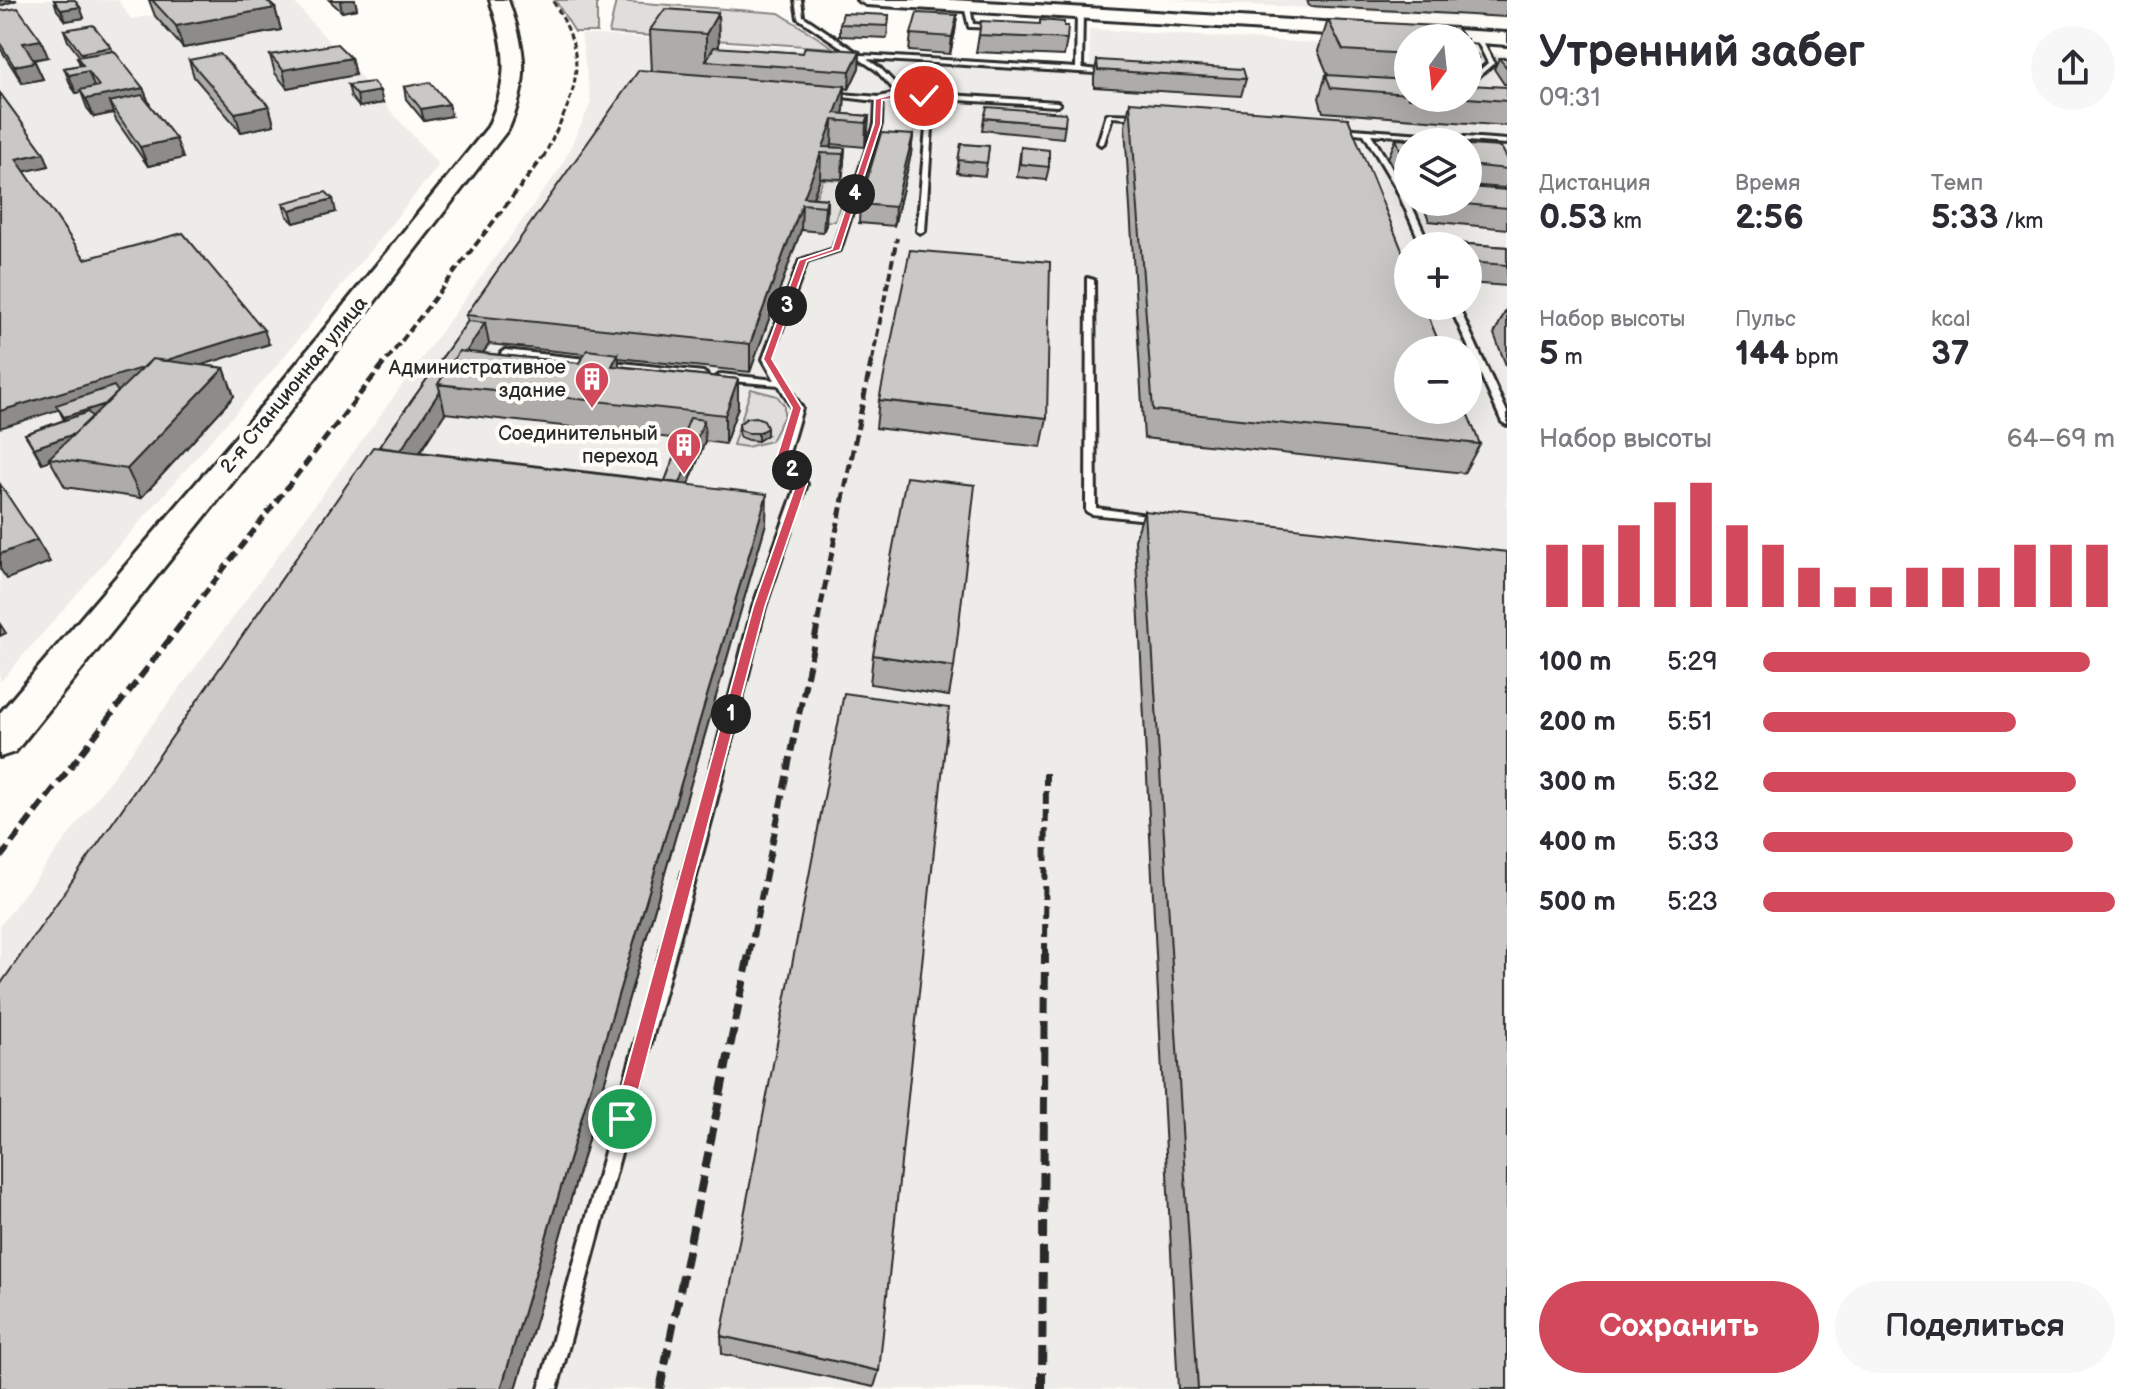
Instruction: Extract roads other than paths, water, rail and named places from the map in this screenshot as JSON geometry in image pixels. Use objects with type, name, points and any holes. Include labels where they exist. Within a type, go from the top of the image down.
[{"type":"main road","name":"2-я Станционная улица","points":[[0,741],[279,405],[498,128],[514,95],[516,58],[499,0]]},
{"type":"main road","points":[[866,0],[1394,32]]},
{"type":"main road","points":[[1482,37],[1507,39]]},
{"type":"lane","points":[[798,0],[800,17],[878,69],[901,94]]},
{"type":"lane","points":[[967,6],[972,18],[971,26],[998,28]]},
{"type":"lane","points":[[1079,69],[1080,12]]},
{"type":"lane","points":[[1482,45],[1491,63],[1482,71]]},
{"type":"lane","points":[[829,55],[1124,73]]},
{"type":"lane","points":[[819,95],[879,99],[901,94],[1057,104]]},
{"type":"lane","points":[[921,231],[929,128],[924,96]]},
{"type":"lane","points":[[548,1389],[706,814],[759,607],[802,484],[783,456],[797,408],[767,359],[804,260],[836,250],[878,124],[879,99]]},
{"type":"lane","points":[[1101,143],[1109,115],[1155,118]]},
{"type":"lane","points":[[1336,130],[1507,142]]},
{"type":"lane","points":[[1366,132],[1400,188],[1420,232]]},
{"type":"lane","points":[[1090,280],[1091,511],[1168,521]]},
{"type":"lane","points":[[1460,320],[1507,422]]},
{"type":"lane","points":[[505,353],[782,383]]},
{"type":"railway","points":[[544,156],[571,97],[576,62],[573,43],[552,0]]},
{"type":"railway","points":[[387,360],[544,156]]},
{"type":"railway","points":[[872,360],[897,238]]},
{"type":"railway","points":[[184,620],[388,358]]},
{"type":"railway","points":[[818,620],[872,358]]},
{"type":"railway","points":[[0,858],[186,618]]},
{"type":"railway","points":[[749,956],[819,618]]},
{"type":"railway","points":[[1045,956],[1046,773]]},
{"type":"railway","points":[[660,1389],[749,954]]},
{"type":"railway","points":[[1042,1389],[1045,954]]},
{"type":"place","name":"Административное здание","points":[[592,410]]},
{"type":"place","name":"Соединительный переход","points":[[684,476]]}]
